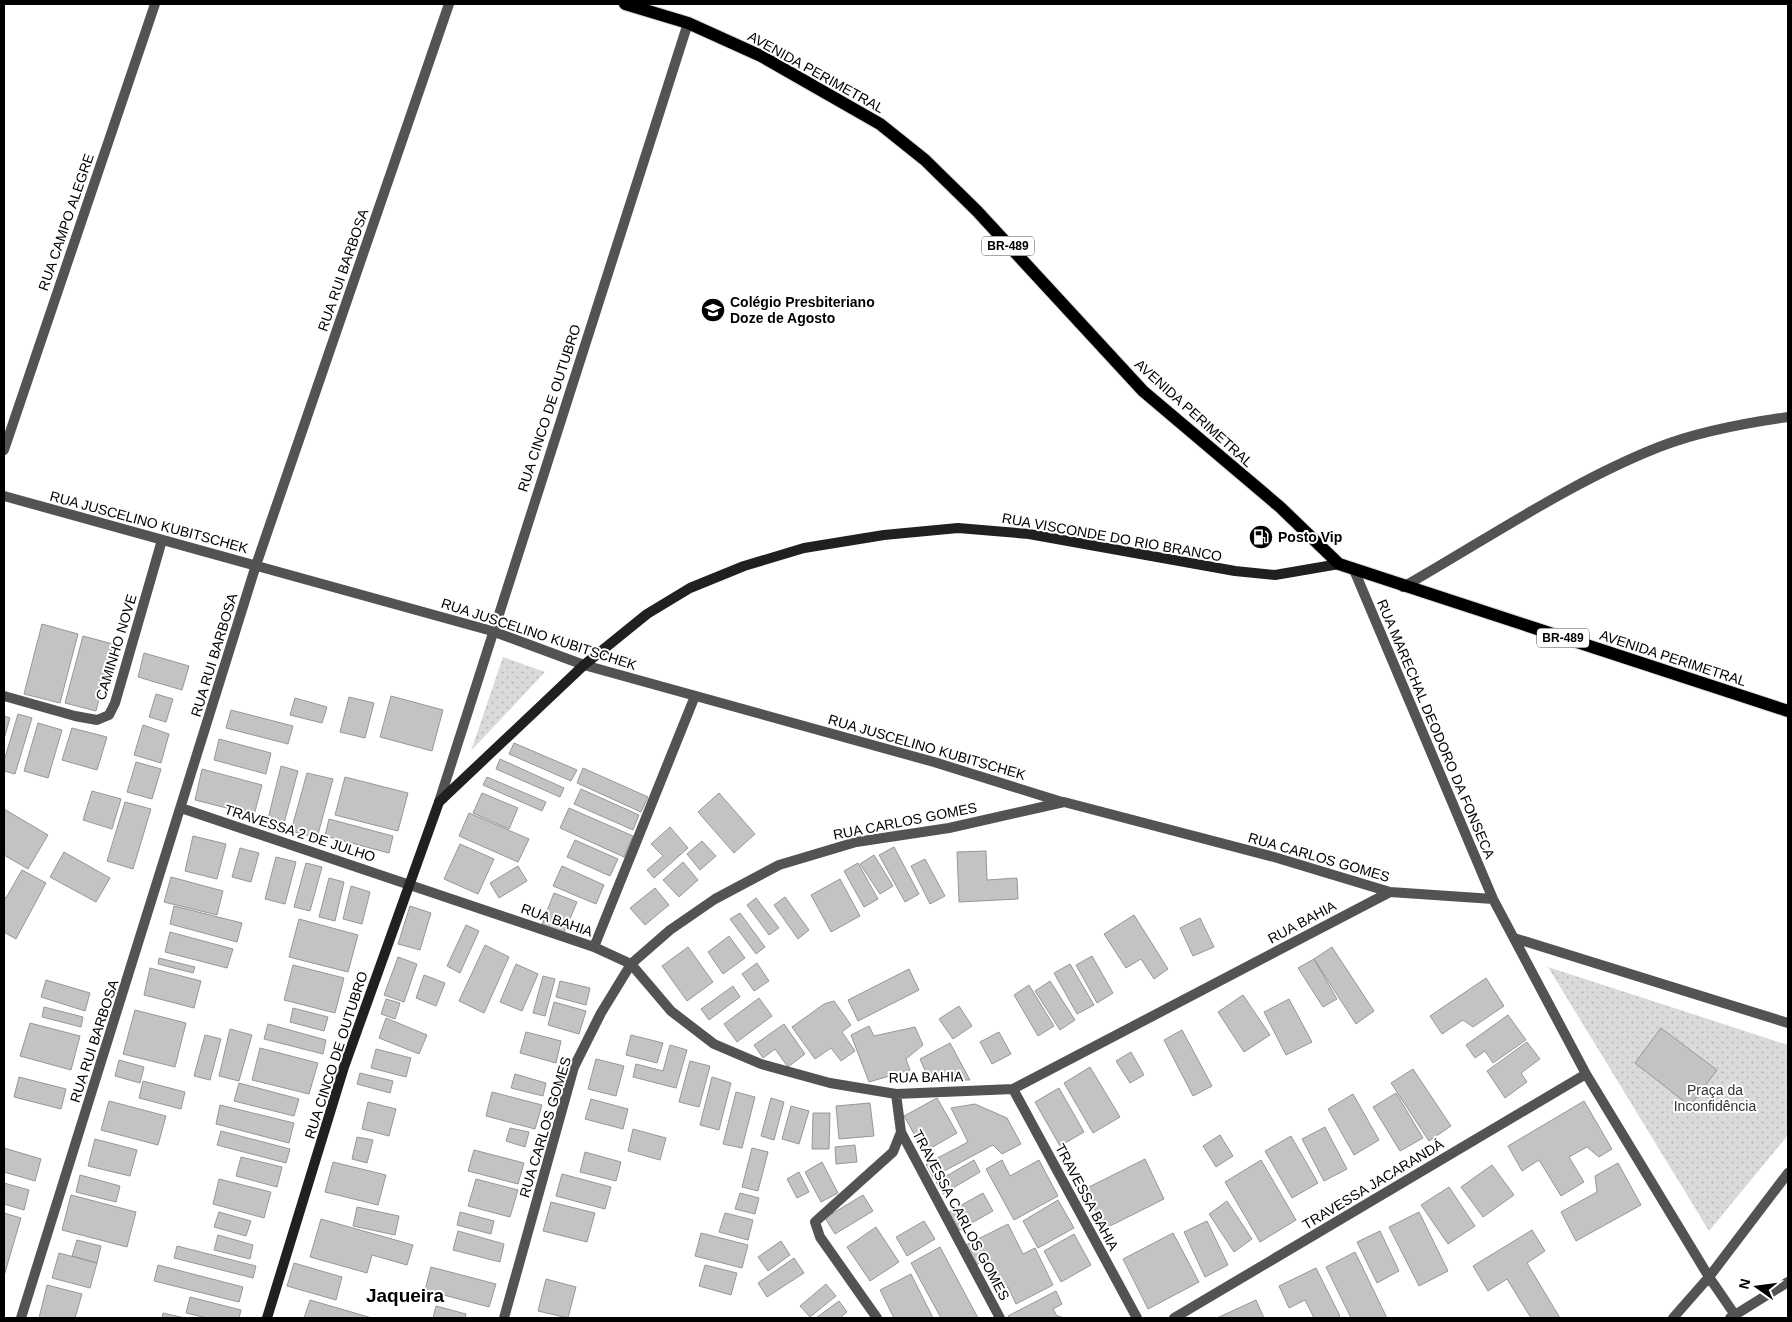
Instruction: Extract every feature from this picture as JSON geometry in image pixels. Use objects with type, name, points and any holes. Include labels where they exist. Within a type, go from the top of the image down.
[{"type":"main road","name":"AVENIDA PERIMETRAL","points":[[625,4],[688,23],[761,56],[880,124],[925,160],[977,211],[1143,391],[1280,507],[1339,564],[1403,587],[1788,711]]},
{"type":"street","name":"RUA CAMPO ALEGRE","points":[[4,450],[154,4]]},
{"type":"street","name":"RUA RUI BARBOSA","points":[[20,1318],[182,808],[256,565],[449,4]]},
{"type":"street","name":"RUA CINCO DE OUTUBRO","points":[[267,1318],[344,1067],[439,802],[492,631],[688,23]]},
{"type":"street","points":[[1403,587],[1565,492],[1660,447],[1723,428],[1788,416]]},
{"type":"street","name":"RUA JUSCELINO KUBITSCHEK","points":[[4,496],[492,631],[584,665],[934,762],[1064,802]]},
{"type":"street","name":"RUA VISCONDE DO RIO BRANCO","points":[[584,665],[647,614],[690,588],[744,566],[804,548],[884,535],[958,528],[1029,534],[1235,571],[1275,575],[1339,564]]},
{"type":"street","name":"CAMINHO NOVE","points":[[4,696],[75,716],[97,720],[109,715],[115,703],[162,540]]},
{"type":"street","name":"RUA MARECHAL DEODORO DA FONSECA","points":[[1354,570],[1492,899]]},
{"type":"street","name":"RUA CINCO DE OUTUBRO","points":[[439,802],[584,665]]},
{"type":"street","points":[[594,947],[695,696]]},
{"type":"street","name":"RUA CARLOS GOMES","points":[[504,1318],[574,1067],[601,1013],[631,964],[670,930],[708,904],[779,866],[856,842],[949,828],[1064,802],[1274,857],[1390,892],[1492,899]]},
{"type":"street","name":"TRAVESSA 2 DE JULHO","points":[[182,808],[409,884]]},
{"type":"street","name":"RUA BAHIA","points":[[409,884],[594,947],[631,964],[671,1011],[714,1044],[770,1067],[830,1083],[896,1094],[1013,1089],[1390,892]]},
{"type":"street","points":[[1492,899],[1586,1074],[1732,1317],[1788,1282]]},
{"type":"street","points":[[1514,938],[1788,1023]]},
{"type":"street","name":"TRAVESSA JACARANDÁ","points":[[1174,1318],[1586,1074]]},
{"type":"street","name":"TRAVESSA BAHIA","points":[[1013,1089],[1137,1318]]},
{"type":"street","name":"TRAVESSA CARLOS GOMES","points":[[896,1094],[901,1132],[1000,1318]]},
{"type":"street","points":[[877,1318],[820,1237],[815,1222],[893,1152],[901,1132]]},
{"type":"street","points":[[1673,1318],[1709,1277],[1788,1173]]},
{"type":"green space","points":[[503,657],[545,672],[471,751]]},
{"type":"green space","name":"Praça da Inconfidência","points":[[1548,967],[1788,1045],[1788,1135],[1709,1231]]},
{"type":"building","points":[[42,624],[78,634],[60,703],[24,694]]},
{"type":"building","points":[[83,636],[113,644],[96,711],[65,703]]},
{"type":"building","points":[[144,653],[189,666],[182,690],[138,677]]},
{"type":"building","points":[[156,694],[173,699],[166,722],[149,717]]},
{"type":"building","points":[[391,696],[443,710],[432,751],[380,737]]},
{"type":"building","points":[[349,697],[374,703],[365,738],[340,732]]},
{"type":"building","points":[[295,698],[327,707],[322,723],[290,715]]},
{"type":"building","points":[[231,710],[293,726],[288,744],[226,728]]},
{"type":"building","points":[[18,714],[32,718],[15,774],[4,771],[4,761]]},
{"type":"building","points":[[4,716],[10,718],[4,739]]},
{"type":"building","points":[[38,723],[62,730],[48,778],[24,771]]},
{"type":"building","points":[[143,725],[169,734],[161,763],[134,755]]},
{"type":"building","points":[[72,728],[107,737],[97,770],[62,760]]},
{"type":"building","points":[[219,739],[271,753],[266,774],[214,760]]},
{"type":"building","points":[[514,743],[577,770],[571,781],[509,754]]},
{"type":"building","points":[[500,759],[564,788],[560,797],[496,769]]},
{"type":"building","points":[[136,762],[161,769],[152,799],[127,792]]},
{"type":"building","points":[[281,766],[298,771],[283,827],[267,823]]},
{"type":"building","points":[[583,768],[648,797],[641,812],[577,783]]},
{"type":"building","points":[[202,769],[262,785],[254,815],[195,800]]},
{"type":"building","points":[[307,773],[333,779],[317,838],[291,831]]},
{"type":"building","points":[[345,777],[408,793],[398,831],[335,815]]},
{"type":"building","points":[[487,777],[546,802],[542,811],[483,785]]},
{"type":"building","points":[[581,789],[639,815],[633,830],[574,804]]},
{"type":"building","points":[[92,791],[121,799],[112,829],[83,820]]},
{"type":"building","points":[[482,793],[518,808],[509,829],[473,813]]},
{"type":"building","points":[[719,793],[755,834],[734,853],[698,812]]},
{"type":"building","points":[[125,802],[151,809],[133,869],[107,861]]},
{"type":"building","points":[[569,808],[633,836],[624,857],[560,828]]},
{"type":"building","points":[[4,809],[48,835],[28,869],[4,855]]},
{"type":"building","points":[[469,813],[529,839],[518,862],[459,836]]},
{"type":"building","points":[[329,819],[393,836],[389,853],[325,836]]},
{"type":"building","points":[[670,827],[688,848],[654,878],[647,870],[663,856],[651,844]]},
{"type":"building","points":[[193,836],[226,844],[217,879],[185,871]]},
{"type":"building","points":[[575,840],[618,859],[610,876],[567,857]]},
{"type":"building","points":[[702,841],[716,856],[700,870],[687,854]]},
{"type":"building","points":[[460,844],[494,859],[478,894],[444,879]]},
{"type":"building","points":[[894,847],[919,894],[905,902],[879,855]]},
{"type":"building","points":[[240,848],[259,853],[251,882],[232,877]]},
{"type":"building","points":[[986,851],[987,880],[1017,878],[1018,899],[959,902],[957,852]]},
{"type":"building","points":[[64,852],[110,878],[96,902],[50,877]]},
{"type":"building","points":[[874,855],[893,886],[880,894],[860,864]]},
{"type":"building","points":[[276,857],[296,862],[285,904],[265,899]]},
{"type":"building","points":[[925,859],[945,896],[930,904],[911,866]]},
{"type":"building","points":[[683,862],[698,880],[679,897],[663,880]]},
{"type":"building","points":[[306,863],[322,867],[310,911],[294,907]]},
{"type":"building","points":[[858,863],[878,899],[864,907],[844,871]]},
{"type":"building","points":[[518,866],[527,881],[499,898],[490,883]]},
{"type":"building","points":[[562,866],[604,885],[596,904],[553,886]]},
{"type":"building","points":[[22,870],[46,883],[16,939],[4,932],[4,897],[6,898]]},
{"type":"building","points":[[171,877],[223,891],[217,915],[164,902]]},
{"type":"building","points":[[329,878],[344,882],[335,921],[319,917]]},
{"type":"building","points":[[840,879],[860,916],[831,932],[811,895]]},
{"type":"building","points":[[351,886],[370,892],[362,924],[343,919]]},
{"type":"building","points":[[655,888],[669,905],[645,925],[630,908]]},
{"type":"building","points":[[554,893],[577,902],[564,933],[542,924]]},
{"type":"building","points":[[785,897],[809,930],[798,939],[774,905]]},
{"type":"building","points":[[756,898],[779,928],[769,935],[747,905]]},
{"type":"building","points":[[174,906],[242,923],[237,942],[170,924]]},
{"type":"building","points":[[410,906],[431,913],[420,950],[398,944]]},
{"type":"building","points":[[740,913],[765,947],[756,954],[730,919]]},
{"type":"building","points":[[1134,915],[1168,969],[1154,979],[1141,959],[1126,968],[1104,934]]},
{"type":"building","points":[[1200,918],[1214,947],[1193,956],[1180,928]]},
{"type":"building","points":[[299,919],[358,935],[348,972],[289,957]]},
{"type":"building","points":[[466,925],[479,931],[460,973],[447,966]]},
{"type":"building","points":[[170,932],[233,949],[227,968],[165,952]]},
{"type":"building","points":[[729,936],[745,958],[723,974],[708,952]]},
{"type":"building","points":[[485,945],[509,957],[484,1013],[459,1001]]},
{"type":"building","points":[[688,947],[713,982],[687,1001],[662,966]]},
{"type":"building","points":[[1332,947],[1374,1011],[1356,1024],[1314,959]]},
{"type":"building","points":[[1092,956],[1113,993],[1097,1003],[1076,965]]},
{"type":"building","points":[[398,957],[417,964],[404,1002],[384,995]]},
{"type":"building","points":[[159,958],[195,967],[193,973],[158,964]]},
{"type":"building","points":[[1314,959],[1337,999],[1323,1007],[1298,968]]},
{"type":"building","points":[[757,963],[769,981],[754,991],[742,974]]},
{"type":"building","points":[[516,964],[538,974],[522,1011],[500,1002]]},
{"type":"building","points":[[1070,964],[1094,1005],[1077,1014],[1054,973]]},
{"type":"building","points":[[293,965],[344,978],[335,1013],[284,1000]]},
{"type":"building","points":[[150,968],[201,981],[194,1008],[144,995]]},
{"type":"building","points":[[909,969],[919,990],[858,1021],[848,1000]]},
{"type":"building","points":[[424,975],[445,983],[436,1006],[416,998]]},
{"type":"building","points":[[543,976],[555,979],[545,1016],[533,1013]]},
{"type":"building","points":[[1486,978],[1504,1006],[1473,1027],[1463,1020],[1442,1034],[1430,1016]]},
{"type":"building","points":[[46,980],[90,993],[85,1011],[41,997]]},
{"type":"building","points":[[560,981],[590,988],[586,1005],[556,997]]},
{"type":"building","points":[[1050,981],[1075,1020],[1060,1030],[1035,991]]},
{"type":"building","points":[[1029,985],[1054,1026],[1038,1036],[1014,995]]},
{"type":"building","points":[[733,986],[740,997],[709,1020],[701,1009]]},
{"type":"building","points":[[1243,995],[1270,1035],[1244,1052],[1218,1012]]},
{"type":"building","points":[[759,998],[772,1016],[737,1042],[724,1024]]},
{"type":"building","points":[[386,999],[400,1003],[395,1019],[381,1014]]},
{"type":"building","points":[[1289,999],[1312,1042],[1286,1055],[1264,1012]]},
{"type":"building","points":[[834,1001],[851,1025],[842,1032],[855,1051],[841,1061],[831,1048],[815,1059],[792,1027],[824,1004]]},
{"type":"building","points":[[554,1002],[586,1011],[579,1034],[548,1025]]},
{"type":"building","points":[[959,1006],[972,1026],[953,1039],[939,1019]]},
{"type":"building","points":[[44,1007],[83,1017],[81,1027],[42,1017]]},
{"type":"building","points":[[293,1008],[328,1017],[324,1031],[290,1022]]},
{"type":"building","points":[[135,1010],[186,1023],[175,1067],[123,1054]]},
{"type":"building","points":[[1508,1015],[1526,1040],[1493,1063],[1485,1051],[1475,1058],[1466,1045]]},
{"type":"building","points":[[386,1018],[427,1035],[419,1054],[379,1038]]},
{"type":"building","points":[[30,1023],[80,1036],[71,1070],[20,1056]]},
{"type":"building","points":[[268,1024],[326,1040],[323,1054],[264,1039]]},
{"type":"building","points":[[784,1024],[805,1054],[788,1067],[775,1049],[763,1058],[754,1045]]},
{"type":"building","points":[[869,1026],[874,1036],[915,1027],[923,1045],[906,1059],[910,1070],[869,1082],[851,1035]]},
{"type":"building","points":[[1661,1028],[1717,1070],[1690,1106],[1635,1063]]},
{"type":"building","points":[[230,1029],[252,1035],[239,1081],[219,1076]]},
{"type":"building","points":[[1182,1030],[1212,1086],[1193,1096],[1164,1040]]},
{"type":"building","points":[[526,1032],[561,1041],[556,1063],[520,1053]]},
{"type":"building","points":[[999,1032],[1011,1054],[992,1064],[980,1042]]},
{"type":"building","points":[[205,1035],[221,1039],[210,1080],[194,1076]]},
{"type":"building","points":[[631,1035],[663,1043],[657,1063],[626,1055]]},
{"type":"building","points":[[1527,1042],[1540,1059],[1521,1073],[1527,1082],[1505,1098],[1487,1071]]},
{"type":"building","points":[[950,1043],[970,1080],[929,1080],[920,1059]]},
{"type":"building","points":[[670,1045],[687,1050],[676,1088],[633,1077],[636,1064],[663,1071]]},
{"type":"building","points":[[260,1048],[318,1063],[309,1094],[252,1080]]},
{"type":"building","points":[[376,1049],[411,1058],[406,1077],[371,1068]]},
{"type":"building","points":[[1131,1052],[1144,1075],[1130,1083],[1116,1061]]},
{"type":"building","points":[[596,1059],[624,1066],[616,1096],[588,1089]]},
{"type":"building","points":[[119,1060],[144,1067],[140,1083],[115,1076]]},
{"type":"building","points":[[690,1061],[710,1066],[699,1107],[679,1102]]},
{"type":"building","points":[[1090,1067],[1120,1117],[1093,1133],[1064,1083]]},
{"type":"building","points":[[1413,1069],[1451,1126],[1429,1141],[1391,1083]]},
{"type":"building","points":[[360,1073],[393,1081],[390,1093],[357,1084]]},
{"type":"building","points":[[515,1074],[546,1083],[543,1096],[511,1088]]},
{"type":"building","points":[[19,1077],[66,1089],[61,1109],[14,1097]]},
{"type":"building","points":[[712,1077],[731,1083],[719,1130],[700,1125]]},
{"type":"building","points":[[143,1081],[185,1092],[181,1109],[139,1098]]},
{"type":"building","points":[[239,1083],[299,1099],[294,1116],[234,1101]]},
{"type":"building","points":[[1059,1088],[1084,1132],[1060,1146],[1035,1102]]},
{"type":"building","points":[[492,1092],[542,1105],[535,1129],[486,1116]]},
{"type":"building","points":[[736,1092],[755,1097],[742,1148],[723,1144]]},
{"type":"building","points":[[1396,1093],[1423,1138],[1400,1151],[1373,1107]]},
{"type":"building","points":[[1353,1094],[1379,1140],[1354,1155],[1328,1109]]},
{"type":"building","points":[[771,1098],[784,1102],[774,1140],[761,1136]]},
{"type":"building","points":[[937,1098],[957,1133],[924,1152],[904,1116]]},
{"type":"building","points":[[591,1099],[628,1109],[623,1129],[585,1119]]},
{"type":"building","points":[[109,1101],[166,1116],[158,1145],[101,1130]]},
{"type":"building","points":[[1584,1101],[1612,1149],[1599,1157],[1587,1147],[1569,1157],[1584,1182],[1561,1196],[1539,1160],[1522,1171],[1508,1146]]},
{"type":"building","points":[[368,1102],[396,1109],[389,1136],[362,1129]]},
{"type":"building","points":[[870,1103],[874,1136],[839,1139],[836,1106]]},
{"type":"building","points":[[975,1104],[1007,1118],[1021,1144],[1002,1154],[993,1145],[933,1177],[926,1164],[968,1142],[951,1108]]},
{"type":"building","points":[[220,1105],[294,1123],[289,1143],[216,1124]]},
{"type":"building","points":[[791,1106],[809,1111],[799,1144],[782,1139]]},
{"type":"building","points":[[813,1113],[830,1113],[829,1149],[812,1149]]},
{"type":"building","points":[[1325,1127],[1347,1169],[1324,1181],[1302,1139]]},
{"type":"building","points":[[510,1128],[529,1132],[525,1147],[506,1141]]},
{"type":"building","points":[[633,1129],[666,1138],[660,1160],[628,1151]]},
{"type":"building","points":[[221,1131],[290,1149],[286,1163],[217,1145]]},
{"type":"building","points":[[1220,1135],[1233,1156],[1216,1167],[1203,1146]]},
{"type":"building","points":[[1291,1136],[1318,1183],[1292,1198],[1265,1151]]},
{"type":"building","points":[[357,1137],[373,1140],[367,1163],[352,1159]]},
{"type":"building","points":[[95,1139],[137,1150],[130,1176],[88,1166]]},
{"type":"building","points":[[855,1145],[857,1162],[836,1164],[835,1147]]},
{"type":"building","points":[[4,1148],[41,1159],[35,1181],[4,1172]]},
{"type":"building","points":[[752,1148],[768,1152],[758,1191],[742,1187]]},
{"type":"building","points":[[474,1150],[524,1163],[518,1184],[468,1171]]},
{"type":"building","points":[[585,1152],[621,1162],[616,1181],[580,1172]]},
{"type":"building","points":[[241,1157],[282,1167],[277,1187],[236,1176]]},
{"type":"building","points":[[1145,1159],[1164,1199],[1104,1229],[1085,1189]]},
{"type":"building","points":[[974,1160],[980,1172],[943,1194],[936,1182]]},
{"type":"building","points":[[1002,1160],[1010,1176],[1039,1160],[1058,1196],[1014,1220],[986,1169]]},
{"type":"building","points":[[1261,1160],[1296,1220],[1260,1242],[1225,1182]]},
{"type":"building","points":[[333,1162],[386,1175],[378,1205],[325,1192]]},
{"type":"building","points":[[822,1162],[838,1193],[821,1202],[805,1172]]},
{"type":"building","points":[[1618,1163],[1641,1205],[1576,1241],[1561,1212],[1597,1192],[1595,1176]]},
{"type":"building","points":[[1492,1165],[1514,1195],[1483,1217],[1461,1187]]},
{"type":"building","points":[[799,1172],[809,1192],[797,1198],[787,1179]]},
{"type":"building","points":[[562,1174],[611,1187],[605,1209],[556,1196]]},
{"type":"building","points":[[80,1175],[120,1186],[116,1202],[76,1192]]},
{"type":"building","points":[[219,1179],[271,1192],[264,1218],[213,1204]]},
{"type":"building","points":[[476,1179],[518,1190],[510,1217],[468,1206]]},
{"type":"building","points":[[4,1183],[29,1190],[24,1210],[4,1204]]},
{"type":"building","points":[[1449,1187],[1475,1226],[1448,1244],[1421,1205]]},
{"type":"building","points":[[740,1193],[759,1198],[755,1214],[735,1209]]},
{"type":"building","points":[[983,1193],[993,1211],[959,1230],[949,1212]]},
{"type":"building","points":[[71,1195],[136,1212],[127,1247],[62,1230]]},
{"type":"building","points":[[863,1195],[873,1211],[835,1234],[825,1218]]},
{"type":"building","points":[[1058,1200],[1074,1228],[1038,1248],[1023,1221]]},
{"type":"building","points":[[1227,1201],[1252,1239],[1234,1252],[1209,1214]]},
{"type":"building","points":[[551,1202],[595,1213],[587,1242],[543,1231]]},
{"type":"building","points":[[357,1207],[399,1216],[395,1235],[353,1226]]},
{"type":"building","points":[[219,1212],[251,1221],[246,1236],[214,1227]]},
{"type":"building","points":[[460,1212],[494,1221],[491,1234],[457,1225]]},
{"type":"building","points":[[1419,1212],[1448,1271],[1419,1286],[1389,1227]]},
{"type":"building","points":[[4,1213],[21,1218],[4,1276]]},
{"type":"building","points":[[725,1213],[753,1220],[748,1240],[719,1232]]},
{"type":"building","points":[[321,1219],[413,1245],[407,1265],[372,1255],[367,1273],[310,1257]]},
{"type":"building","points":[[924,1221],[935,1239],[907,1256],[896,1237]]},
{"type":"building","points":[[1207,1221],[1228,1265],[1205,1277],[1184,1232]]},
{"type":"building","points":[[1008,1224],[1023,1254],[1035,1248],[1053,1285],[1016,1304],[1008,1287],[998,1293],[991,1280],[996,1277],[986,1256],[977,1265],[966,1245]]},
{"type":"building","points":[[876,1227],[899,1262],[870,1281],[847,1247]]},
{"type":"building","points":[[1532,1230],[1545,1251],[1527,1263],[1560,1318],[1531,1318],[1507,1279],[1488,1291],[1473,1266]]},
{"type":"building","points":[[458,1231],[504,1244],[500,1262],[453,1250]]},
{"type":"building","points":[[1380,1231],[1399,1271],[1377,1283],[1357,1242]]},
{"type":"building","points":[[701,1233],[748,1245],[742,1268],[695,1256]]},
{"type":"building","points":[[1173,1233],[1199,1282],[1148,1309],[1123,1259]]},
{"type":"building","points":[[1074,1234],[1091,1265],[1061,1282],[1044,1251]]},
{"type":"building","points":[[218,1235],[253,1245],[250,1259],[214,1250]]},
{"type":"building","points":[[77,1240],[101,1246],[97,1263],[72,1256]]},
{"type":"building","points":[[781,1241],[790,1255],[768,1271],[758,1257]]},
{"type":"building","points":[[177,1246],[256,1266],[253,1278],[174,1258]]},
{"type":"building","points":[[940,1247],[978,1318],[941,1318],[911,1263]]},
{"type":"building","points":[[1355,1252],[1387,1318],[1351,1318],[1326,1267]]},
{"type":"building","points":[[59,1253],[97,1263],[90,1288],[52,1278]]},
{"type":"building","points":[[794,1258],[804,1273],[767,1297],[758,1283]]},
{"type":"building","points":[[294,1263],[342,1277],[336,1300],[287,1286]]},
{"type":"building","points":[[158,1265],[243,1287],[239,1302],[154,1281]]},
{"type":"building","points":[[705,1265],[737,1273],[731,1295],[699,1286]]},
{"type":"building","points":[[431,1267],[496,1284],[489,1307],[425,1290]]},
{"type":"building","points":[[1316,1268],[1340,1316],[1336,1318],[1314,1318],[1305,1300],[1289,1308],[1279,1286]]},
{"type":"building","points":[[911,1274],[933,1318],[894,1318],[880,1290]]},
{"type":"building","points":[[546,1279],[576,1287],[568,1318],[538,1311]]},
{"type":"building","points":[[826,1284],[836,1296],[810,1317],[800,1306]]},
{"type":"building","points":[[47,1285],[82,1294],[75,1318],[39,1318]]},
{"type":"building","points":[[1056,1291],[1062,1304],[1053,1309],[1057,1316],[1065,1318],[1009,1318],[1008,1316]]},
{"type":"building","points":[[190,1297],[241,1310],[239,1318],[207,1318],[186,1313]]},
{"type":"building","points":[[310,1300],[372,1318],[304,1318]]},
{"type":"building","points":[[1256,1300],[1264,1318],[1217,1318]]},
{"type":"building","points":[[839,1301],[847,1312],[840,1318],[816,1318]]},
{"type":"building","points":[[436,1306],[466,1314],[465,1318],[433,1318]]},
{"type":"building","points":[[163,1313],[185,1318],[162,1318]]},
{"type":"place","name":"Colégio Presbiteriano Doze de Agosto","points":[[713,310]]},
{"type":"place","name":"Posto Vip","points":[[1261,537]]},
{"type":"district","name":"Jaqueira","points":[[405,1295]]}]
